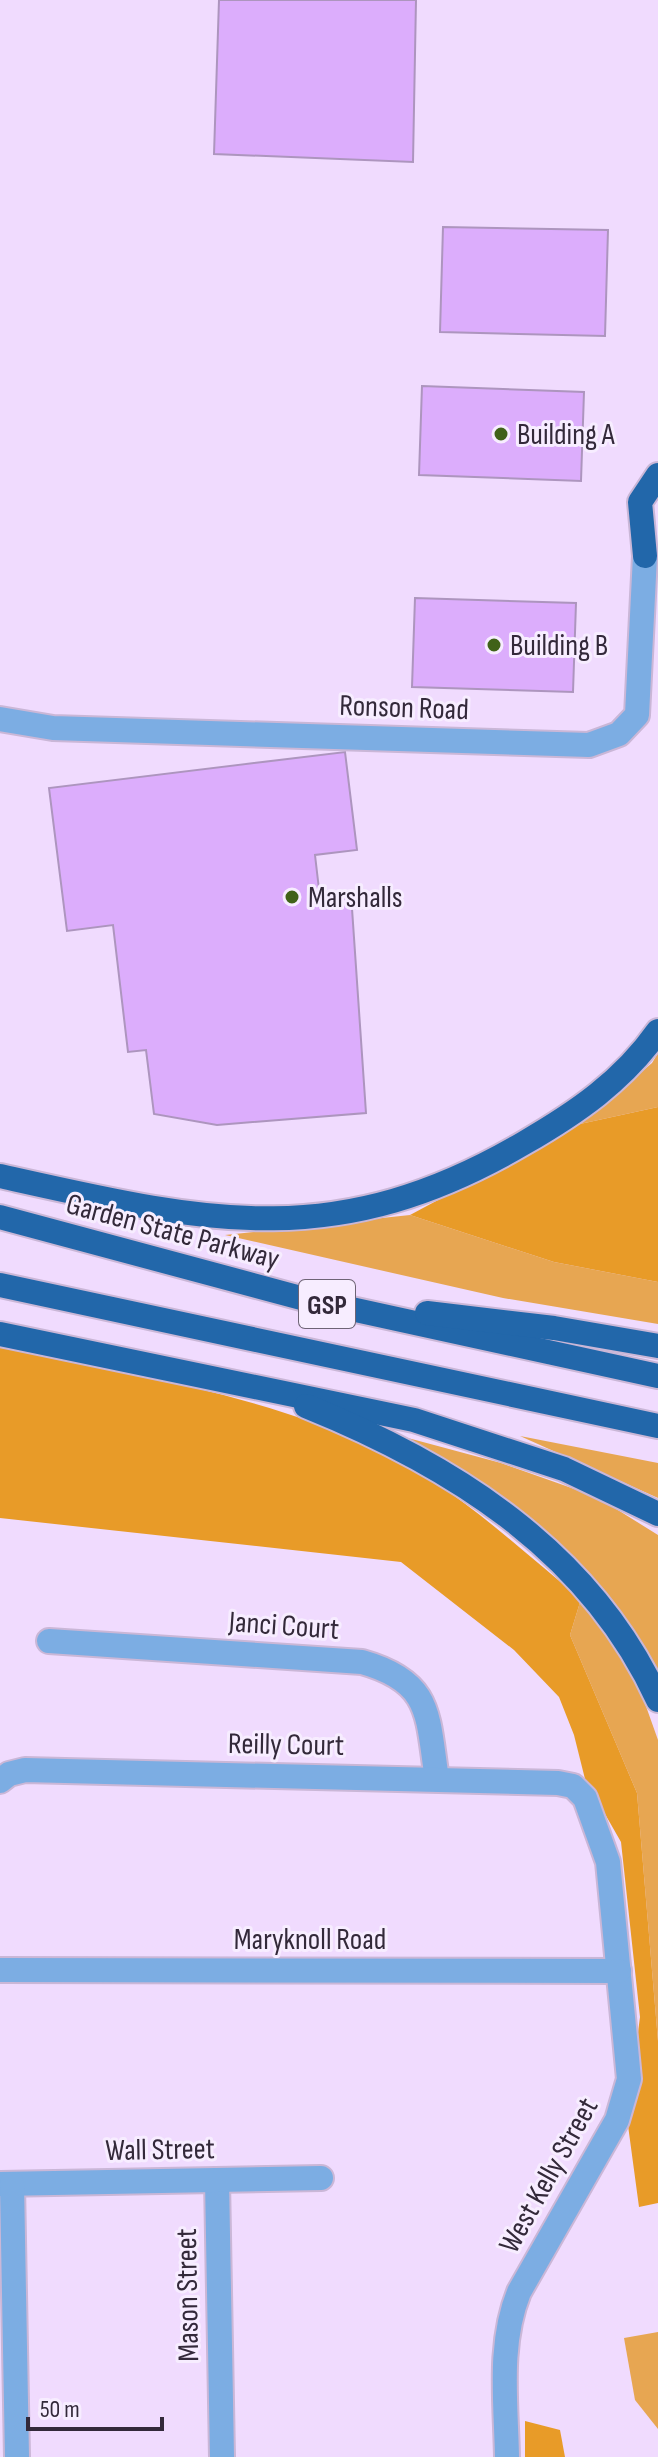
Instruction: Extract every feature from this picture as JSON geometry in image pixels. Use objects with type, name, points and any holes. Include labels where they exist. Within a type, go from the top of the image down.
[{"type":"highway","points":[[645,556],[640,502],[658,475]]},
{"type":"highway","points":[[645,556],[658,515]]},
{"type":"highway","points":[[0,1176],[146,1208],[211,1218],[293,1220],[370,1208],[456,1177],[549,1129],[622,1075],[658,1031]]},
{"type":"highway","name":"Garden State Parkway","points":[[0,1217],[301,1298],[658,1376]]},
{"type":"highway","name":"GSP","points":[[0,1285],[658,1426]]},
{"type":"highway","points":[[301,1298],[554,1328],[658,1346]]},
{"type":"highway","points":[[0,1334],[274,1392],[361,1406],[480,1440],[564,1469],[658,1514]]},
{"type":"highway","points":[[274,1392],[392,1443],[464,1483],[517,1523],[588,1590],[634,1655],[658,1700]]},
{"type":"street","name":"Ronson Road","points":[[0,719],[68,728],[589,745],[607,741],[637,715],[645,556]]},
{"type":"street","name":"Janci Court","points":[[49,1641],[362,1662],[385,1668],[401,1676],[425,1707],[437,1779]]},
{"type":"street","name":"Reilly Court","points":[[0,1781],[25,1770],[437,1779],[573,1786]]},
{"type":"street","name":"West Kelly Street","points":[[507,2457],[506,2340],[510,2314],[519,2292],[626,2101],[629,2079],[608,1862],[585,1798],[573,1786]]},
{"type":"street","name":"Maryknoll Road","points":[[0,1970],[619,1971]]},
{"type":"street","name":"Wall Street","points":[[6,2184],[321,2178]]},
{"type":"street","name":"Mason Street","points":[[217,2180],[222,2457]]},
{"type":"street","points":[[6,2184],[17,2457]]},
{"type":"shaded area","points":[[658,1053],[658,1107],[580,1124],[652,1063]]},
{"type":"shaded area","points":[[658,1107],[658,1282],[554,1262],[410,1215],[580,1124]]},
{"type":"shaded area","points":[[410,1215],[554,1262],[658,1282],[658,1324],[503,1298],[225,1235]]},
{"type":"shaded area","points":[[0,1346],[238,1399],[330,1429],[375,1448],[431,1479],[457,1498],[581,1599],[570,1635],[637,1793],[658,2041],[658,2203],[639,2207],[627,2118],[640,2017],[621,1842],[585,1779],[574,1735],[559,1697],[514,1650],[401,1562],[0,1518]]},
{"type":"shaded area","points":[[520,1436],[658,1463],[658,1498]]},
{"type":"shaded area","points":[[408,1438],[501,1463],[597,1497],[658,1535],[658,1678],[576,1563],[499,1495]]},
{"type":"shaded area","points":[[581,1599],[637,1681],[658,1740],[658,2041],[637,1793],[570,1635]]},
{"type":"shaded area","points":[[658,2332],[658,2429],[635,2400],[624,2338]]},
{"type":"shaded area","points":[[525,2421],[560,2430],[565,2457],[525,2457]]},
{"type":"building","points":[[219,0],[416,0],[413,162],[214,154]]},
{"type":"building","points":[[443,227],[608,230],[605,336],[440,332]]},
{"type":"building","name":"Building A","points":[[422,386],[584,392],[581,481],[419,475]]},
{"type":"building","name":"Building B","points":[[415,598],[576,603],[573,692],[412,687]]},
{"type":"building","points":[[345,752],[357,850],[315,855],[320,898],[351,894],[366,1113],[217,1125],[154,1114],[146,1050],[128,1052],[113,925],[67,931],[49,788]]},
{"type":"place","name":"Building A","points":[[501,434]]},
{"type":"place","name":"Building B","points":[[494,645]]},
{"type":"place","name":"Marshalls","points":[[292,897]]}]
